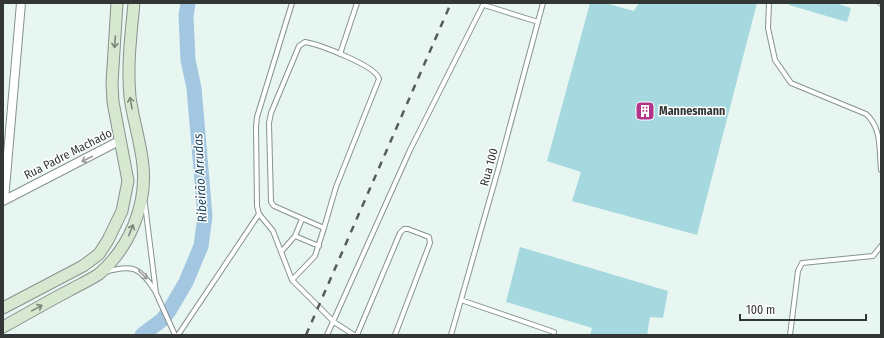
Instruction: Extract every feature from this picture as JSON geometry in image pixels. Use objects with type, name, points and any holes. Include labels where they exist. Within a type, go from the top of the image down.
[{"type":"main road","points":[[3,308],[83,266],[99,254],[108,240],[122,211],[128,181],[122,140],[113,102],[112,83],[117,3]]},
{"type":"main road","points":[[3,327],[97,275],[110,262],[128,237],[138,214],[144,193],[143,166],[130,96],[129,59],[134,3]]},
{"type":"street","points":[[3,200],[21,3]]},
{"type":"street","name":"Rua Padre Machado","points":[[3,200],[122,140]]},
{"type":"lane","points":[[292,3],[256,127],[256,206],[259,214],[273,231],[292,280],[334,322],[355,335],[400,233],[404,229],[429,237],[430,243],[395,335]]},
{"type":"lane","points":[[340,54],[357,3]]},
{"type":"lane","name":"Rua 100","points":[[450,335],[496,177],[543,3]]},
{"type":"lane","points":[[769,3],[768,28],[775,60],[791,83],[866,114],[873,121],[878,129],[881,170]]},
{"type":"lane","points":[[327,335],[410,150],[484,4],[538,22]]},
{"type":"lane","points":[[292,280],[310,263],[319,246],[336,187],[379,79],[376,71],[340,54],[305,42],[299,46],[271,112],[269,123],[271,202],[274,206],[324,228]]},
{"type":"lane","points":[[144,193],[147,231],[156,293]]},
{"type":"lane","points":[[97,275],[122,267],[135,268],[145,275],[156,293],[173,330],[177,335],[259,214]]},
{"type":"lane","points":[[281,252],[295,236],[302,219]]},
{"type":"lane","points":[[295,236],[319,246]]},
{"type":"lane","points":[[790,335],[798,271],[802,263],[873,256],[881,246]]},
{"type":"lane","points":[[461,300],[554,332]]},
{"type":"building","name":"Mannesmann","points":[[590,3],[605,3],[634,11],[639,3],[757,3],[697,235],[572,201],[581,172],[547,161]]},
{"type":"building","points":[[789,3],[835,3],[851,8],[847,22],[789,5]]},
{"type":"building","points":[[520,247],[668,291],[663,318],[650,317],[647,335],[590,335],[592,328],[506,302]]},
{"type":"waterway","name":"Ribeirão Arrudas","points":[[142,335],[162,320],[169,311],[186,282],[201,246],[205,216],[194,88],[188,60],[186,16],[188,3]]},
{"type":"railway","points":[[306,335],[451,3]]},
{"type":"place","name":"Mannesmann","points":[[645,111]]}]
